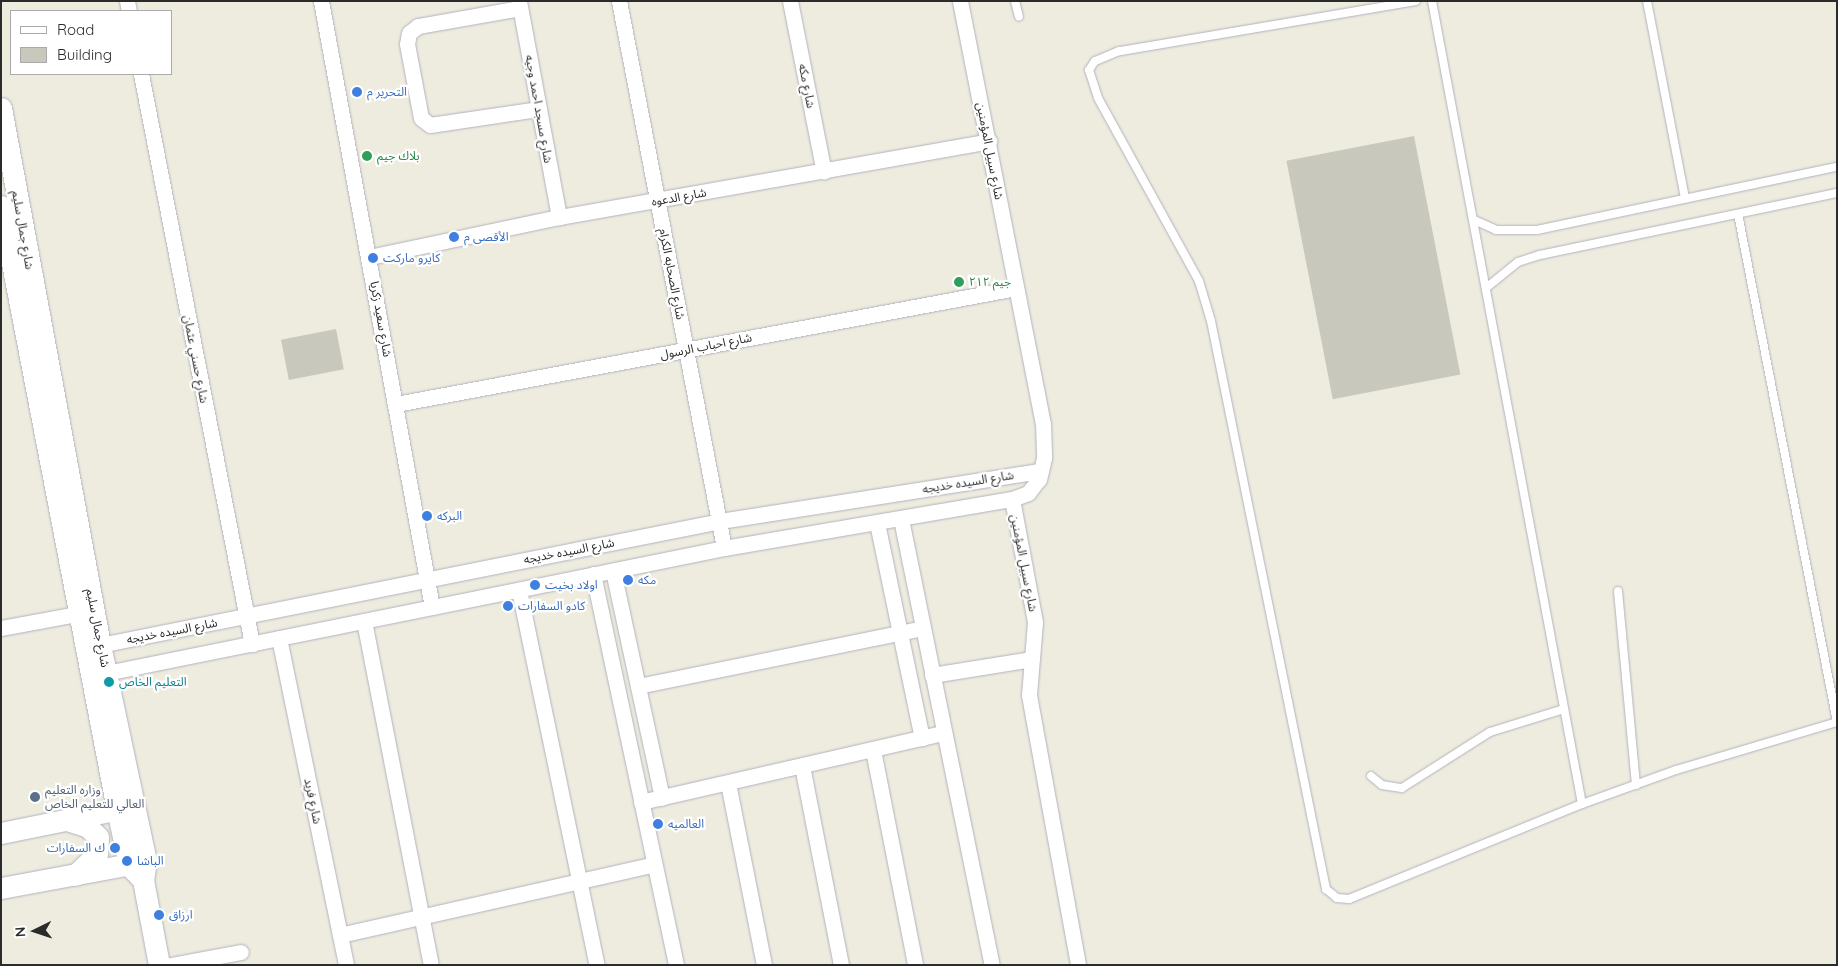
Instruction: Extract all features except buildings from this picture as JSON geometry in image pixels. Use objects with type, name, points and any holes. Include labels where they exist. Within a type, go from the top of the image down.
[{"type":"main road","name":"شارع جمال سليم","points":[[1,108],[10,232],[77,614],[126,808],[160,965]]},
{"type":"main road","name":"شارع جمال سليم","points":[[1,206],[10,232],[106,673],[126,808]]},
{"type":"main road","points":[[1,832],[126,808]]},
{"type":"main road","points":[[67,820],[88,827],[98,837],[98,854],[75,875]]},
{"type":"main road","points":[[1,888],[75,875],[139,868]]},
{"type":"street","name":"شارع سعيد زكريا","points":[[321,1],[432,607]]},
{"type":"street","name":"شارع الصحابه الكرام","points":[[619,1],[724,548]]},
{"type":"street","name":"شارع مكه","points":[[790,1],[824,172]]},
{"type":"street","name":"شارع سبيل المؤمنين","points":[[960,1],[989,141],[1043,424],[1040,471],[1028,493],[1012,499],[1035,622],[1030,695],[1078,965]]},
{"type":"street","name":"شارع مسجد احمد وجيه","points":[[520,5],[559,217]]},
{"type":"street","points":[[520,5],[418,26],[409,33],[407,44],[421,118],[430,125],[539,109]]},
{"type":"street","name":"شارع حسني عثمان","points":[[141,75],[252,644]]},
{"type":"street","name":"شارع الدعوه","points":[[369,257],[559,217],[824,172],[989,141]]},
{"type":"street","name":"شارع احباب الرسول","points":[[396,404],[1016,288]]},
{"type":"street","name":"شارع السيده خديجه","points":[[100,645],[720,521],[1040,471]]},
{"type":"street","name":"شارع السيده خديجه","points":[[106,673],[724,548],[1012,499]]},
{"type":"street","points":[[901,519],[943,733],[992,965]]},
{"type":"street","points":[[877,523],[922,738]]},
{"type":"street","points":[[612,571],[662,798]]},
{"type":"street","points":[[593,574],[676,965]]},
{"type":"street","points":[[519,590],[582,880],[597,965]]},
{"type":"street","points":[[1,628],[77,614]]},
{"type":"street","points":[[364,621],[431,965]]},
{"type":"street","points":[[638,686],[923,628]]},
{"type":"street","name":"شارع فريد","points":[[279,638],[346,965]]},
{"type":"street","points":[[932,675],[1032,659]]},
{"type":"street","points":[[641,802],[943,733]]},
{"type":"street","points":[[873,750],[915,965]]},
{"type":"street","points":[[802,766],[841,965]]},
{"type":"street","points":[[728,783],[764,965]]},
{"type":"street","points":[[340,934],[654,864]]},
{"type":"street","points":[[171,965],[241,952]]},
{"type":"lane","points":[[1015,1],[1019,17]]},
{"type":"lane","points":[[1416,1],[1107,54],[1089,70],[1090,83],[1199,281],[1211,321],[1326,889],[1337,898],[1349,898],[1582,804],[1636,785],[1837,722],[1738,214]]},
{"type":"lane","points":[[1432,1],[1582,804]]},
{"type":"lane","points":[[1647,1],[1685,198]]},
{"type":"lane","points":[[1474,220],[1496,230],[1521,232],[1837,166]]},
{"type":"lane","points":[[1486,288],[1518,262],[1540,255],[1836,195]]},
{"type":"lane","points":[[1618,591],[1636,785]]},
{"type":"lane","points":[[1371,776],[1382,785],[1402,788],[1490,732],[1564,709]]},
{"type":"place","name":"التحرير م","points":[[357,92]]},
{"type":"place","name":"بلاك جيم","points":[[367,156]]},
{"type":"place","name":"الأقصى م","points":[[454,237]]},
{"type":"place","name":"كايرو ماركت","points":[[373,258]]},
{"type":"place","name":"جيم ٢١٢","points":[[959,282]]},
{"type":"place","name":"البركه","points":[[427,516]]},
{"type":"place","name":"مكه","points":[[628,580]]},
{"type":"place","name":"اولاد بخيت","points":[[535,585]]},
{"type":"place","name":"كادو السفارات","points":[[508,606]]},
{"type":"place","name":"التعليم الخاص","points":[[109,682]]},
{"type":"place","name":"وزاره التعليم العالي للتعليم الخاص","points":[[35,797]]},
{"type":"place","name":"العالميه","points":[[658,824]]},
{"type":"place","name":"ك السفارات","points":[[115,848]]},
{"type":"place","name":"الباشا","points":[[127,861]]},
{"type":"place","name":"ارزاق","points":[[159,915]]}]
